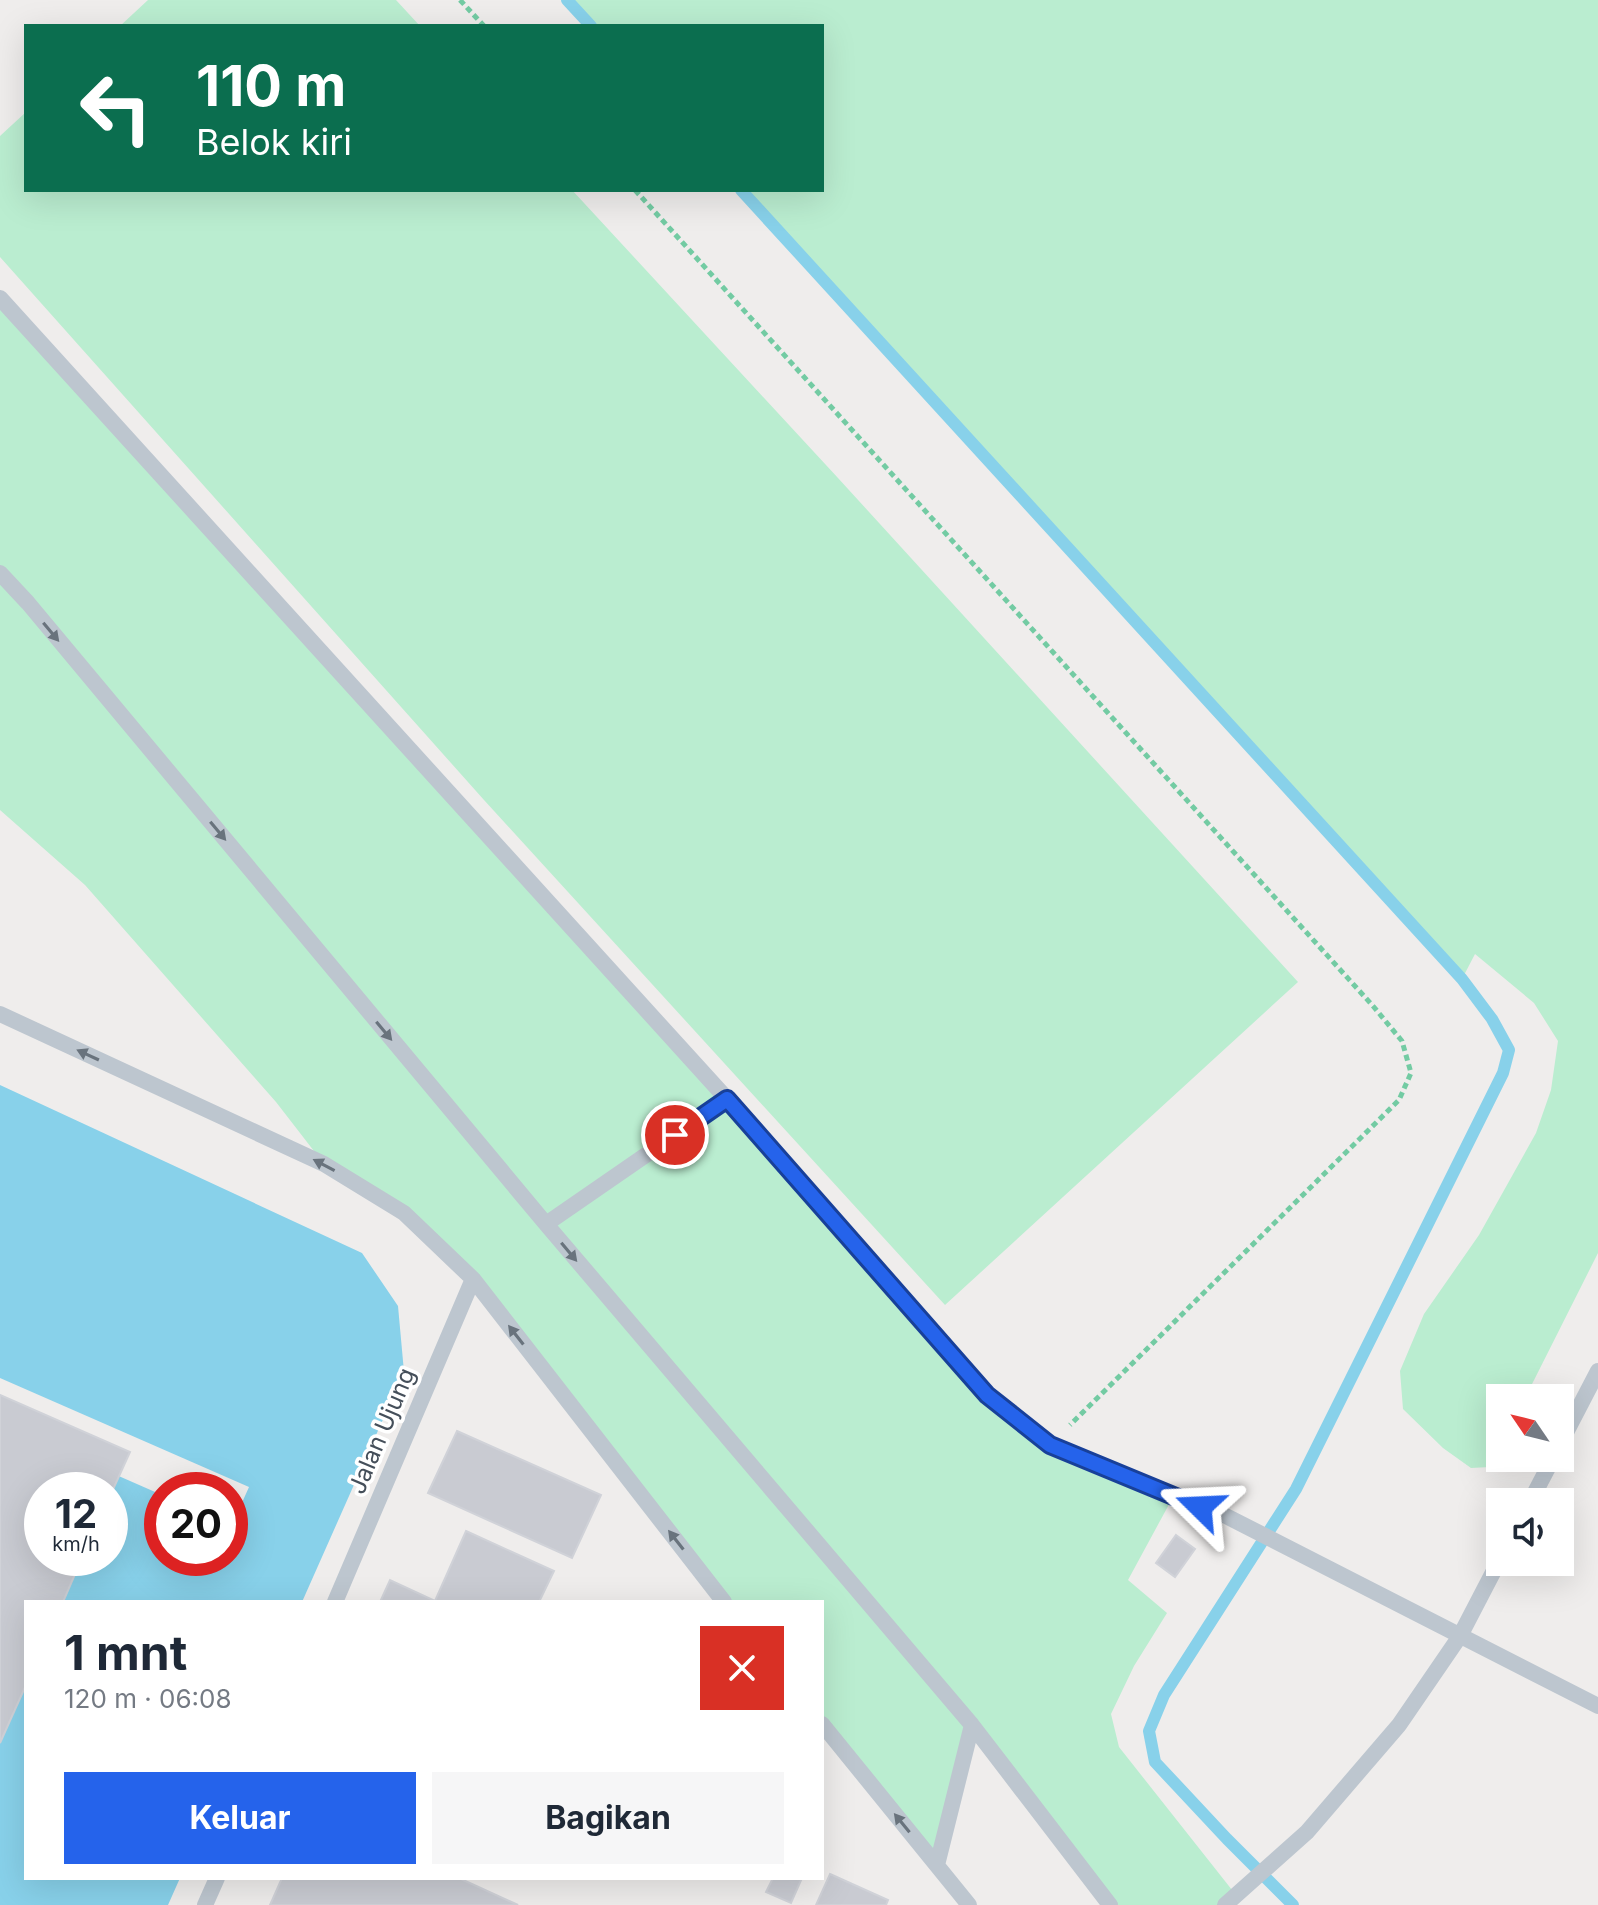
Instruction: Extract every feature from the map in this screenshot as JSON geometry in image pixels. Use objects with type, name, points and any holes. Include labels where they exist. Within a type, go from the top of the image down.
[{"type":"lane","points":[[0,298],[727,1099],[987,1395],[1050,1445],[1226,1516],[1598,1706]]},
{"type":"lane","points":[[0,573],[546,1224],[972,1725],[1110,1905]]},
{"type":"lane","points":[[0,1014],[324,1164],[404,1213],[473,1279],[722,1600]]},
{"type":"lane","points":[[546,1224],[727,1099]]},
{"type":"lane","name":"Jalan Ujung","points":[[336,1600],[473,1279]]},
{"type":"lane","points":[[1574,1417],[1598,1371]]},
{"type":"lane","points":[[1231,1900],[1307,1832],[1399,1725],[1460,1636],[1491,1576]]},
{"type":"lane","points":[[937,1865],[972,1725]]},
{"type":"lane","points":[[824,1726],[969,1905]]},
{"type":"lane","points":[[205,1905],[216,1880]]},
{"type":"path","points":[[460,0],[482,24]]},
{"type":"path","points":[[637,192],[1402,1041],[1411,1073],[1399,1100],[1050,1445]]},
{"type":"green space","points":[[148,0],[396,0],[418,24],[122,24]]},
{"type":"green space","points":[[567,0],[1598,0],[1598,1253],[1532,1384],[1486,1384],[1486,1467],[1471,1468],[1443,1448],[1403,1409],[1400,1371],[1424,1314],[1479,1235],[1536,1133],[1551,1090],[1558,1041],[1534,1003],[1475,954],[1462,979],[743,192],[824,192],[824,24],[589,24]]},
{"type":"green space","points":[[24,114],[24,192],[574,192],[1298,982],[945,1305],[484,800],[0,257],[0,136]]},
{"type":"green space","points":[[0,298],[987,1395],[1050,1446],[1173,1497],[1128,1580],[1167,1613],[1134,1666],[1111,1714],[1119,1747],[1236,1895],[1225,1905],[1110,1905],[972,1726],[937,1865],[824,1723],[824,1600],[726,1600],[473,1279],[404,1213],[324,1164],[276,1102],[85,885],[0,810]]},
{"type":"water","points":[[0,1085],[362,1253],[398,1306],[404,1372],[303,1600],[24,1600],[24,1880],[179,1880],[168,1905],[0,1905]]},
{"type":"pier","points":[[0,1378],[215,1472],[144,1472],[144,1487],[128,1480],[128,1472],[110,1472],[0,1424]]},
{"type":"building","points":[[0,1395],[130,1452],[121,1472],[24,1472],[24,1576],[74,1576],[64,1600],[24,1600],[24,1689],[0,1743]]},
{"type":"building","points":[[457,1431],[601,1495],[572,1558],[428,1493]]},
{"type":"building","points":[[466,1531],[554,1571],[540,1600],[435,1600]]},
{"type":"building","points":[[1176,1535],[1195,1549],[1175,1577],[1156,1563]]},
{"type":"building","points":[[390,1580],[433,1600],[381,1600]]},
{"type":"building","points":[[830,1874],[888,1900],[886,1905],[816,1905]]},
{"type":"building","points":[[281,1880],[463,1880],[518,1905],[270,1905]]},
{"type":"building","points":[[772,1880],[801,1880],[791,1903],[766,1892]]},
{"type":"waterway","points":[[567,0],[589,24]]},
{"type":"waterway","points":[[743,192],[1462,979],[1492,1019],[1509,1050],[1503,1073],[1296,1489],[1164,1695],[1149,1731],[1155,1762],[1293,1905]]},
{"type":"route","points":[[675,1135],[727,1099],[987,1395],[1050,1445],[1200,1507]]}]
